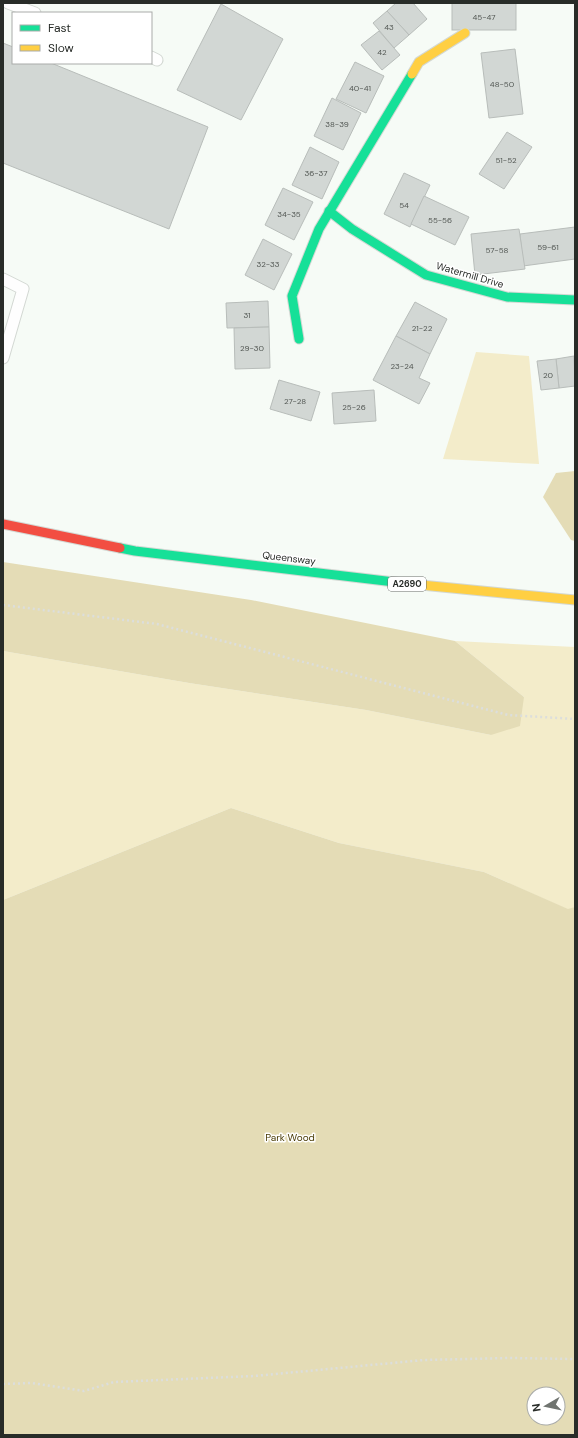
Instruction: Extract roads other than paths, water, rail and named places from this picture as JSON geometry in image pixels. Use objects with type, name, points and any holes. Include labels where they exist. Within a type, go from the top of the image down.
[{"type":"street","points":[[299,339],[292,296],[319,229],[419,62],[465,33]]},
{"type":"street","name":"Watermill Drive","points":[[329,212],[352,229],[426,275],[507,297],[575,300]]},
{"type":"street","name":"Queensway","points":[[3,524],[135,550],[410,584],[575,600]]},
{"type":"lane","points":[[8,3],[32,12]]},
{"type":"lane","points":[[3,279],[23,289],[3,358]]},
{"type":"park label","name":"Park Wood","points":[[290,1137]]}]
